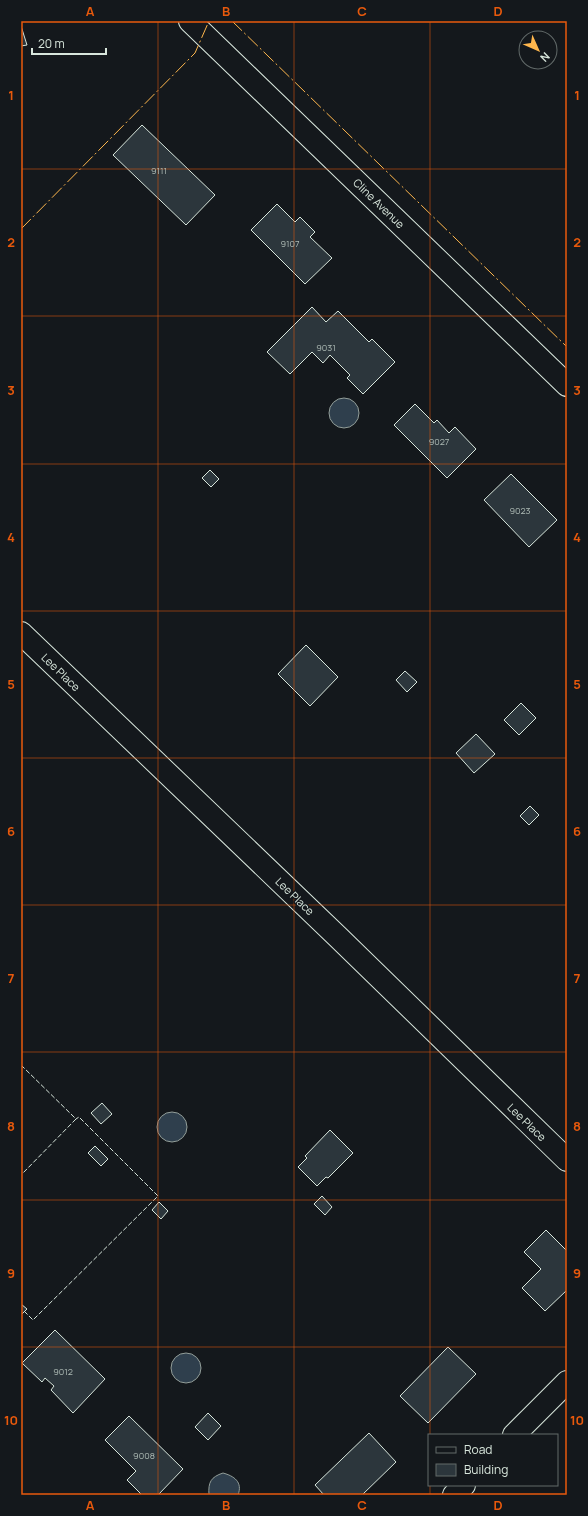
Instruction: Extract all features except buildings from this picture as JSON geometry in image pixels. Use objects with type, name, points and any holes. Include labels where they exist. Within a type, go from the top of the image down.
[{"type":"street","name":"Cline Avenue","points":[[190,21],[567,385]]},
{"type":"street","name":"Lee Place","points":[[21,633],[350,948],[567,1160]]},
{"type":"street","points":[[515,1434],[567,1382]]},
{"type":"street","points":[[454,1495],[463,1486]]},
{"type":"water","points":[[344,398],[350,399],[358,407],[358,419],[350,427],[344,428],[338,427],[330,419],[329,413],[330,407],[338,399]]},
{"type":"water","points":[[172,1112],[183,1116],[187,1127],[183,1138],[172,1142],[161,1138],[157,1127],[161,1116]]},
{"type":"water","points":[[186,1353],[197,1357],[201,1368],[197,1379],[186,1383],[175,1379],[171,1368],[175,1357]]},
{"type":"water","points":[[223,1473],[236,1480],[239,1486],[238,1495],[209,1495],[211,1481],[216,1476]]},
{"type":"fence","points":[[21,1065],[76,1119],[21,1175]]},
{"type":"fence","points":[[24,1311],[33,1320],[158,1196],[79,1117],[76,1119]]},
{"type":"power","points":[[21,229],[195,53],[209,21]]},
{"type":"power","points":[[232,21],[567,347]]}]
